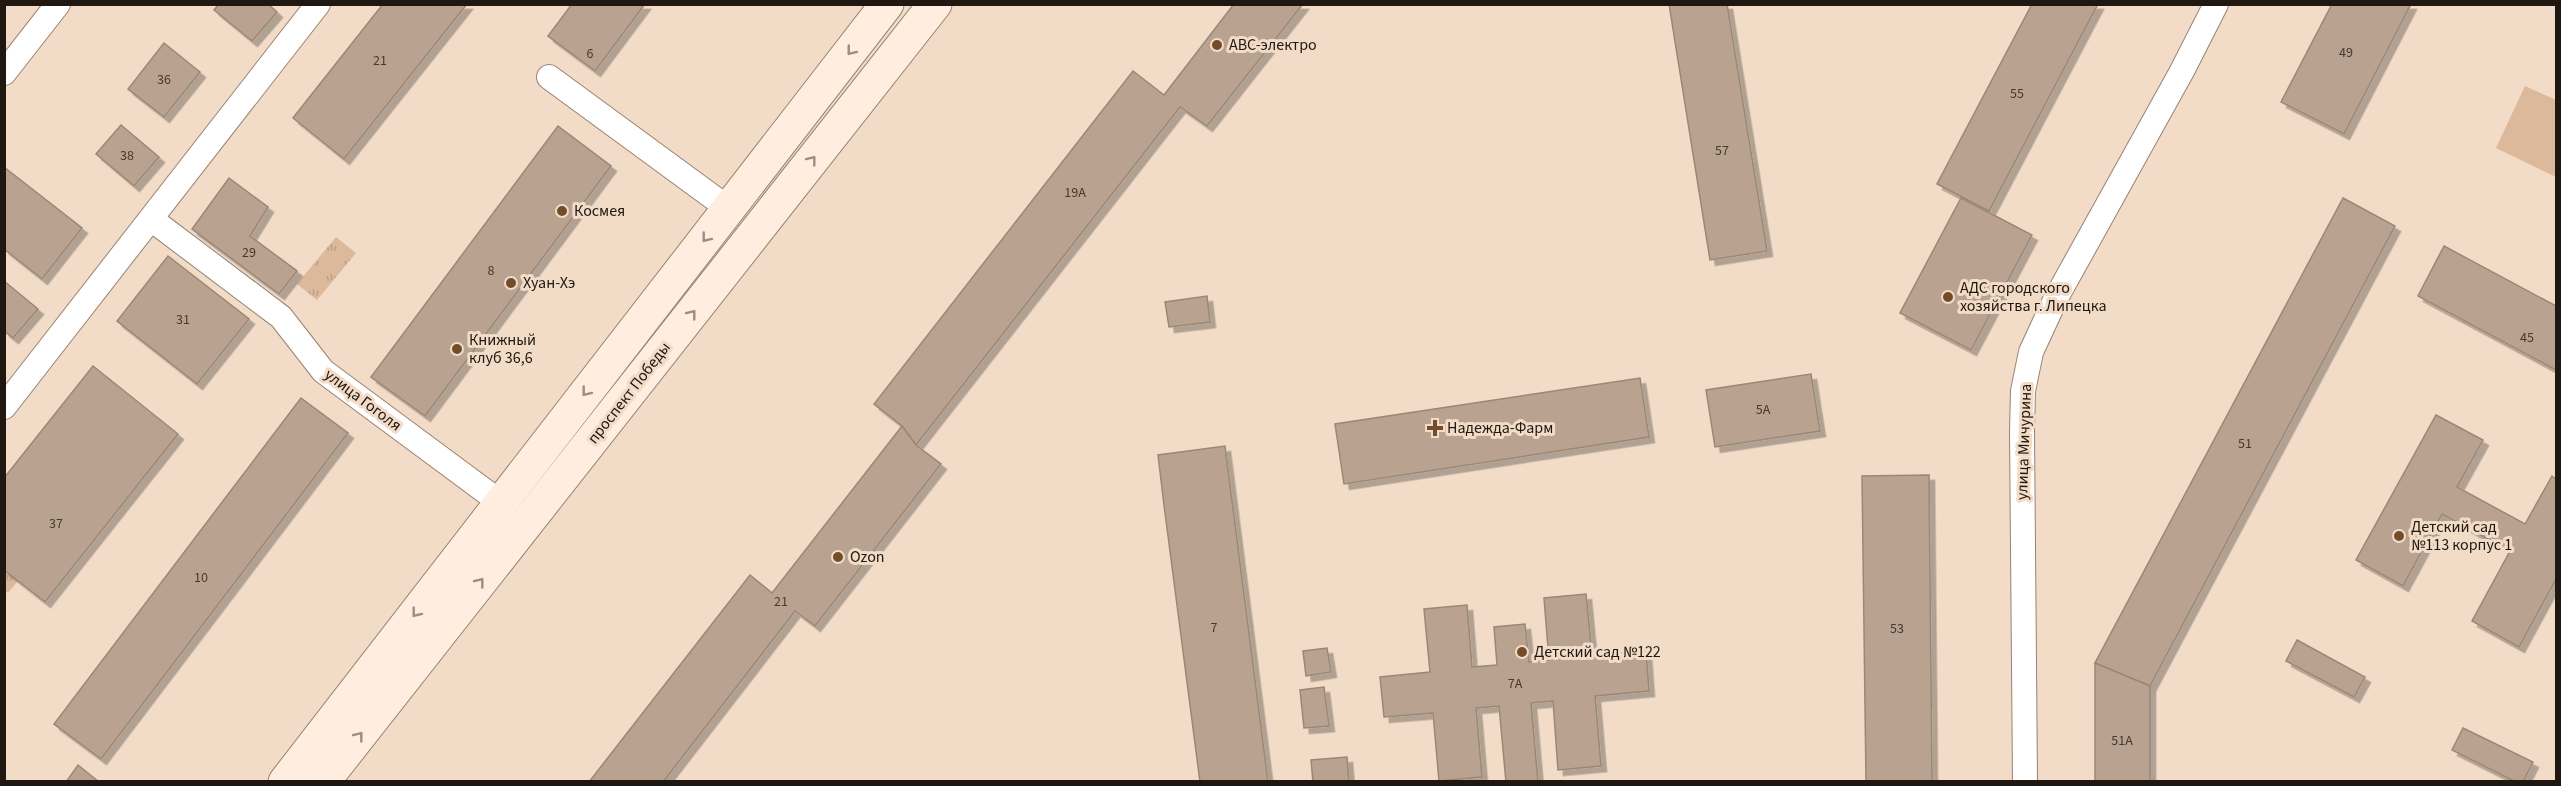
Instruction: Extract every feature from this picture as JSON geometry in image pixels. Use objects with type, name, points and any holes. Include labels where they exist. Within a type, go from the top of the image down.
[{"type":"main road","name":"проспект Победы","points":[[285,782],[886,4]]},
{"type":"main road","name":"проспект Победы","points":[[323,782],[935,4]]},
{"type":"street","points":[[4,73],[58,4]]},
{"type":"street","points":[[4,407],[318,4]]},
{"type":"street","name":"улица Мичурина","points":[[2025,782],[2022,431],[2023,391],[2031,352],[2056,298],[2182,71],[2216,4]]},
{"type":"street","points":[[549,76],[729,209]]},
{"type":"street","name":"улица Гоголя","points":[[151,219],[281,317],[323,371],[501,503]]},
{"type":"green space","points":[[2525,86],[2556,100],[2556,177],[2496,148]]},
{"type":"green space","points":[[336,237],[356,253],[317,300],[297,284]]},
{"type":"green space","points":[[4,543],[31,565],[8,593],[5,590]]},
{"type":"building","points":[[219,4],[268,4],[277,12],[252,41],[214,10]]},
{"type":"building","points":[[383,4],[467,4],[344,159],[293,118]]},
{"type":"building","points":[[572,4],[645,4],[595,71],[548,36]]},
{"type":"building","points":[[1234,4],[1303,4],[1207,126],[1180,107],[916,445],[902,426],[874,404],[1133,71],[1164,95]]},
{"type":"building","points":[[1669,4],[1727,4],[1767,251],[1710,260]]},
{"type":"building","points":[[2032,4],[2098,4],[1989,211],[1937,184]]},
{"type":"building","points":[[2332,4],[2411,4],[2344,134],[2281,102]]},
{"type":"building","points":[[164,43],[200,72],[164,117],[128,89]]},
{"type":"building","points":[[121,125],[159,157],[134,186],[96,154]]},
{"type":"building","points":[[558,126],[611,166],[425,416],[371,377]]},
{"type":"building","points":[[4,167],[82,228],[42,279],[4,249]]},
{"type":"building","points":[[229,178],[268,207],[250,236],[297,271],[279,294],[192,229]]},
{"type":"building","points":[[1961,198],[2032,235],[1971,350],[1900,313]]},
{"type":"building","points":[[2343,198],[2395,226],[2150,686],[2095,663]]},
{"type":"building","points":[[2444,246],[2556,306],[2556,370],[2418,296]]},
{"type":"building","points":[[168,256],[249,319],[197,384],[117,321]]},
{"type":"building","points":[[4,281],[38,309],[13,338],[4,331]]},
{"type":"building","points":[[1207,296],[1210,322],[1169,327],[1165,302]]},
{"type":"building","points":[[93,366],[178,434],[45,602],[4,570],[4,478]]},
{"type":"building","points":[[1811,374],[1820,431],[1715,447],[1706,390]]},
{"type":"building","points":[[1640,378],[1649,437],[1344,484],[1335,424]]},
{"type":"building","points":[[301,398],[348,433],[101,759],[54,724]]},
{"type":"building","points":[[2436,415],[2483,440],[2457,487],[2525,524],[2552,476],[2556,479],[2556,579],[2519,647],[2472,621],[2510,551],[2442,514],[2403,586],[2356,560]]},
{"type":"building","points":[[902,426],[916,445],[941,464],[815,626],[795,611],[663,782],[589,782],[750,575],[772,593]]},
{"type":"building","points":[[1225,446],[1268,782],[1200,782],[1164,505],[1158,455]]},
{"type":"building","points":[[1929,475],[1932,782],[1866,782],[1862,476]]},
{"type":"building","points":[[1586,594],[1592,655],[1646,651],[1649,691],[1595,696],[1601,766],[1558,770],[1553,701],[1531,703],[1538,782],[1506,782],[1499,706],[1476,708],[1482,777],[1439,781],[1433,713],[1384,717],[1380,677],[1430,672],[1424,609],[1467,605],[1472,667],[1497,665],[1494,627],[1525,624],[1529,662],[1549,660],[1544,598]]},
{"type":"building","points":[[2297,640],[2365,677],[2354,697],[2286,661]]},
{"type":"building","points":[[1327,648],[1331,672],[1306,676],[1303,651]]},
{"type":"building","points":[[2095,663],[2150,686],[2150,782],[2095,782]]},
{"type":"building","points":[[1324,687],[1329,726],[1304,728],[1300,690]]},
{"type":"building","points":[[2463,728],[2533,762],[2523,782],[2516,782],[2452,750]]},
{"type":"building","points":[[1347,757],[1349,782],[1313,782],[1311,760]]},
{"type":"building","points":[[78,765],[99,782],[66,782]]},
{"type":"place","name":"АВС-электро","points":[[1217,45]]},
{"type":"place","name":"Космея","points":[[562,211]]},
{"type":"place","name":"Хуан-Хэ","points":[[511,283]]},
{"type":"place","name":"АДС городского хозяйства г. Липецка","points":[[1948,297]]},
{"type":"place","name":"Книжный клуб 36,6","points":[[457,349]]},
{"type":"place","name":"Надежда-Фарм","points":[[1435,428]]},
{"type":"place","name":"Детский сад №113 корпус 1","points":[[2399,536]]},
{"type":"place","name":"Ozon","points":[[838,557]]},
{"type":"place","name":"Детский сад №122","points":[[1522,652]]}]
